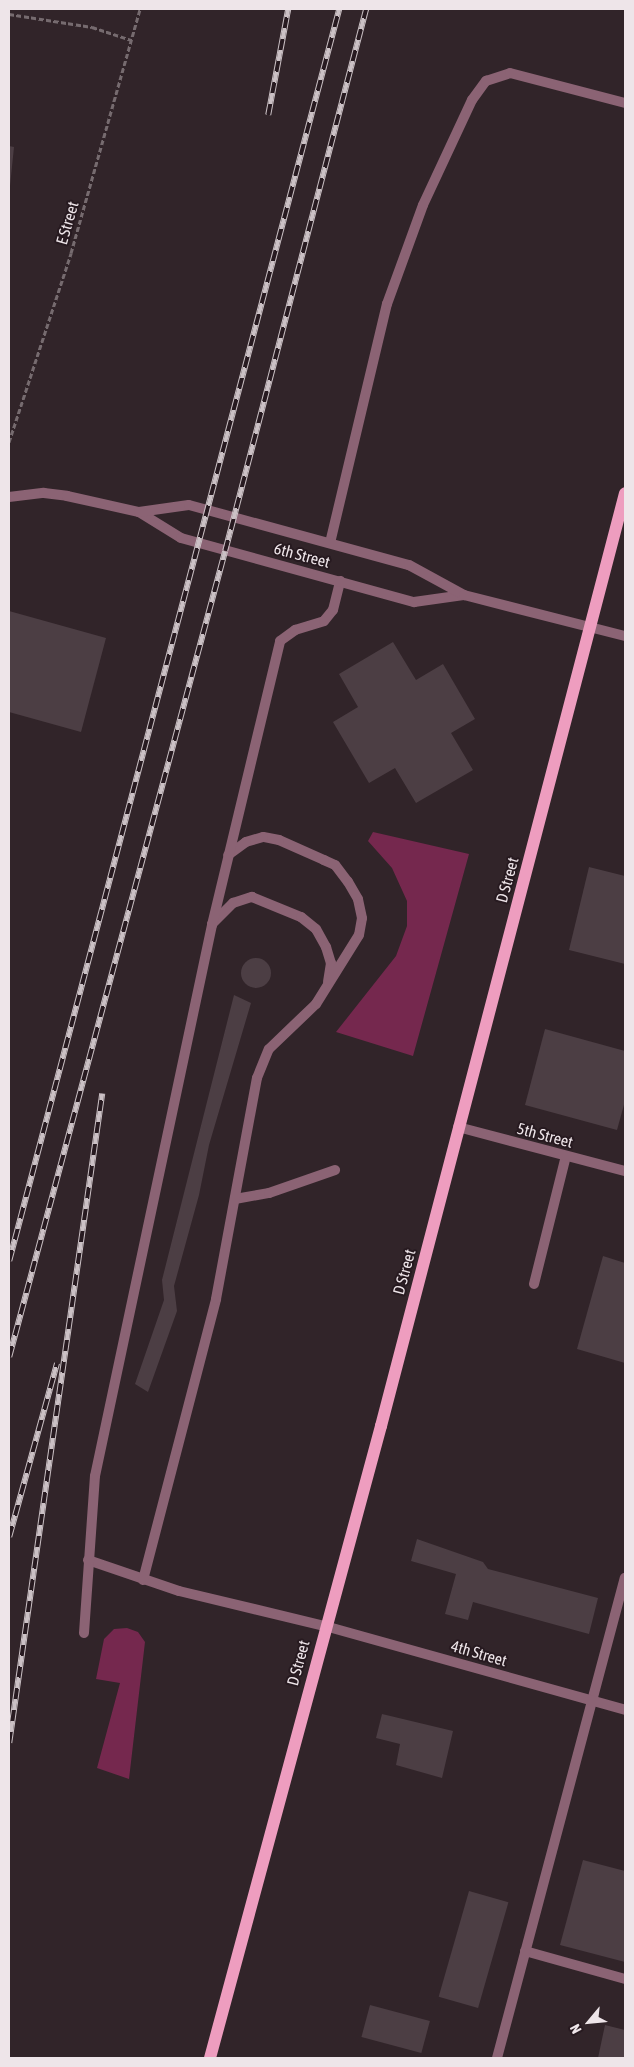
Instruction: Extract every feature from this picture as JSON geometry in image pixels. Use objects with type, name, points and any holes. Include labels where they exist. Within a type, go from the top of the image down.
[{"type":"main road","name":"D Street","points":[[210,2058],[625,493]]},
{"type":"street","points":[[330,543],[387,304],[423,205],[472,100],[486,81],[510,74],[625,103]]},
{"type":"street","name":"6th Street","points":[[9,497],[44,493],[67,496],[139,512],[181,538],[414,602],[464,595]]},
{"type":"street","name":"6th Street","points":[[139,512],[189,505],[409,565],[464,595],[625,636]]},
{"type":"street","points":[[84,1633],[95,1476],[212,925],[280,641],[295,630],[324,621],[333,610],[340,581]]},
{"type":"street","points":[[143,1580],[216,1299],[257,1078],[269,1049],[316,1004],[359,935],[362,918],[358,899],[335,865],[279,840],[263,837],[246,842],[228,855]]},
{"type":"street","points":[[212,925],[233,903],[252,897],[301,917],[316,929],[326,947],[330,964],[328,984]]},
{"type":"street","name":"5th Street","points":[[458,1127],[625,1171]]},
{"type":"street","points":[[534,1284],[566,1156]]},
{"type":"street","points":[[234,1199],[269,1193],[335,1170]]},
{"type":"street","name":"4th Street","points":[[88,1560],[143,1580],[214,1601],[325,1626],[625,1710]]},
{"type":"street","points":[[497,2058],[625,1578]]},
{"type":"street","points":[[525,1951],[625,1978]]},
{"type":"path","name":"E Street","points":[[9,442],[71,253],[140,9]]},
{"type":"path","points":[[9,14],[92,27],[131,40]]},
{"type":"shaded area","points":[[373,832],[469,854],[413,1056],[336,1032],[396,956],[407,926],[407,901],[392,868],[368,841]]},
{"type":"shaded area","points":[[127,1628],[138,1632],[145,1642],[129,1779],[97,1768],[120,1683],[96,1679],[104,1639],[114,1629]]},
{"type":"building","points":[[9,146],[14,147],[10,186],[9,186]]},
{"type":"building","points":[[9,611],[106,638],[81,732],[9,712]]},
{"type":"building","points":[[393,642],[416,680],[443,664],[475,719],[451,733],[473,770],[416,803],[395,768],[369,783],[333,722],[358,707],[339,674]]},
{"type":"building","points":[[589,867],[625,876],[625,964],[569,950]]},
{"type":"building","points":[[256,958],[262,959],[270,967],[270,979],[262,987],[256,988],[250,987],[242,979],[241,973],[242,967],[250,959]]},
{"type":"building","points":[[234,995],[251,1003],[209,1145],[199,1195],[174,1286],[177,1311],[148,1392],[135,1384],[164,1300],[162,1280]]},
{"type":"building","points":[[545,1029],[625,1051],[625,1101],[617,1130],[525,1105]]},
{"type":"building","points":[[603,1256],[625,1263],[625,1363],[577,1349]]},
{"type":"building","points":[[417,1539],[483,1562],[488,1569],[598,1598],[589,1634],[473,1602],[468,1620],[445,1614],[456,1574],[411,1561]]},
{"type":"building","points":[[382,1714],[453,1731],[442,1778],[396,1765],[400,1744],[376,1738]]},
{"type":"building","points":[[583,1860],[625,1871],[625,1962],[560,1945]]},
{"type":"building","points":[[469,1891],[508,1902],[478,2008],[439,1997]]},
{"type":"building","points":[[370,2005],[430,2021],[421,2053],[361,2037]]},
{"type":"building","points":[[605,2025],[625,2030],[625,2058],[598,2058]]},
{"type":"railway","points":[[268,115],[288,9]]},
{"type":"railway","points":[[9,1261],[339,9]]},
{"type":"railway","points":[[9,1357],[225,551],[366,9]]},
{"type":"railway","points":[[9,1743],[102,1094]]},
{"type":"railway","points":[[9,1537],[57,1363]]}]
